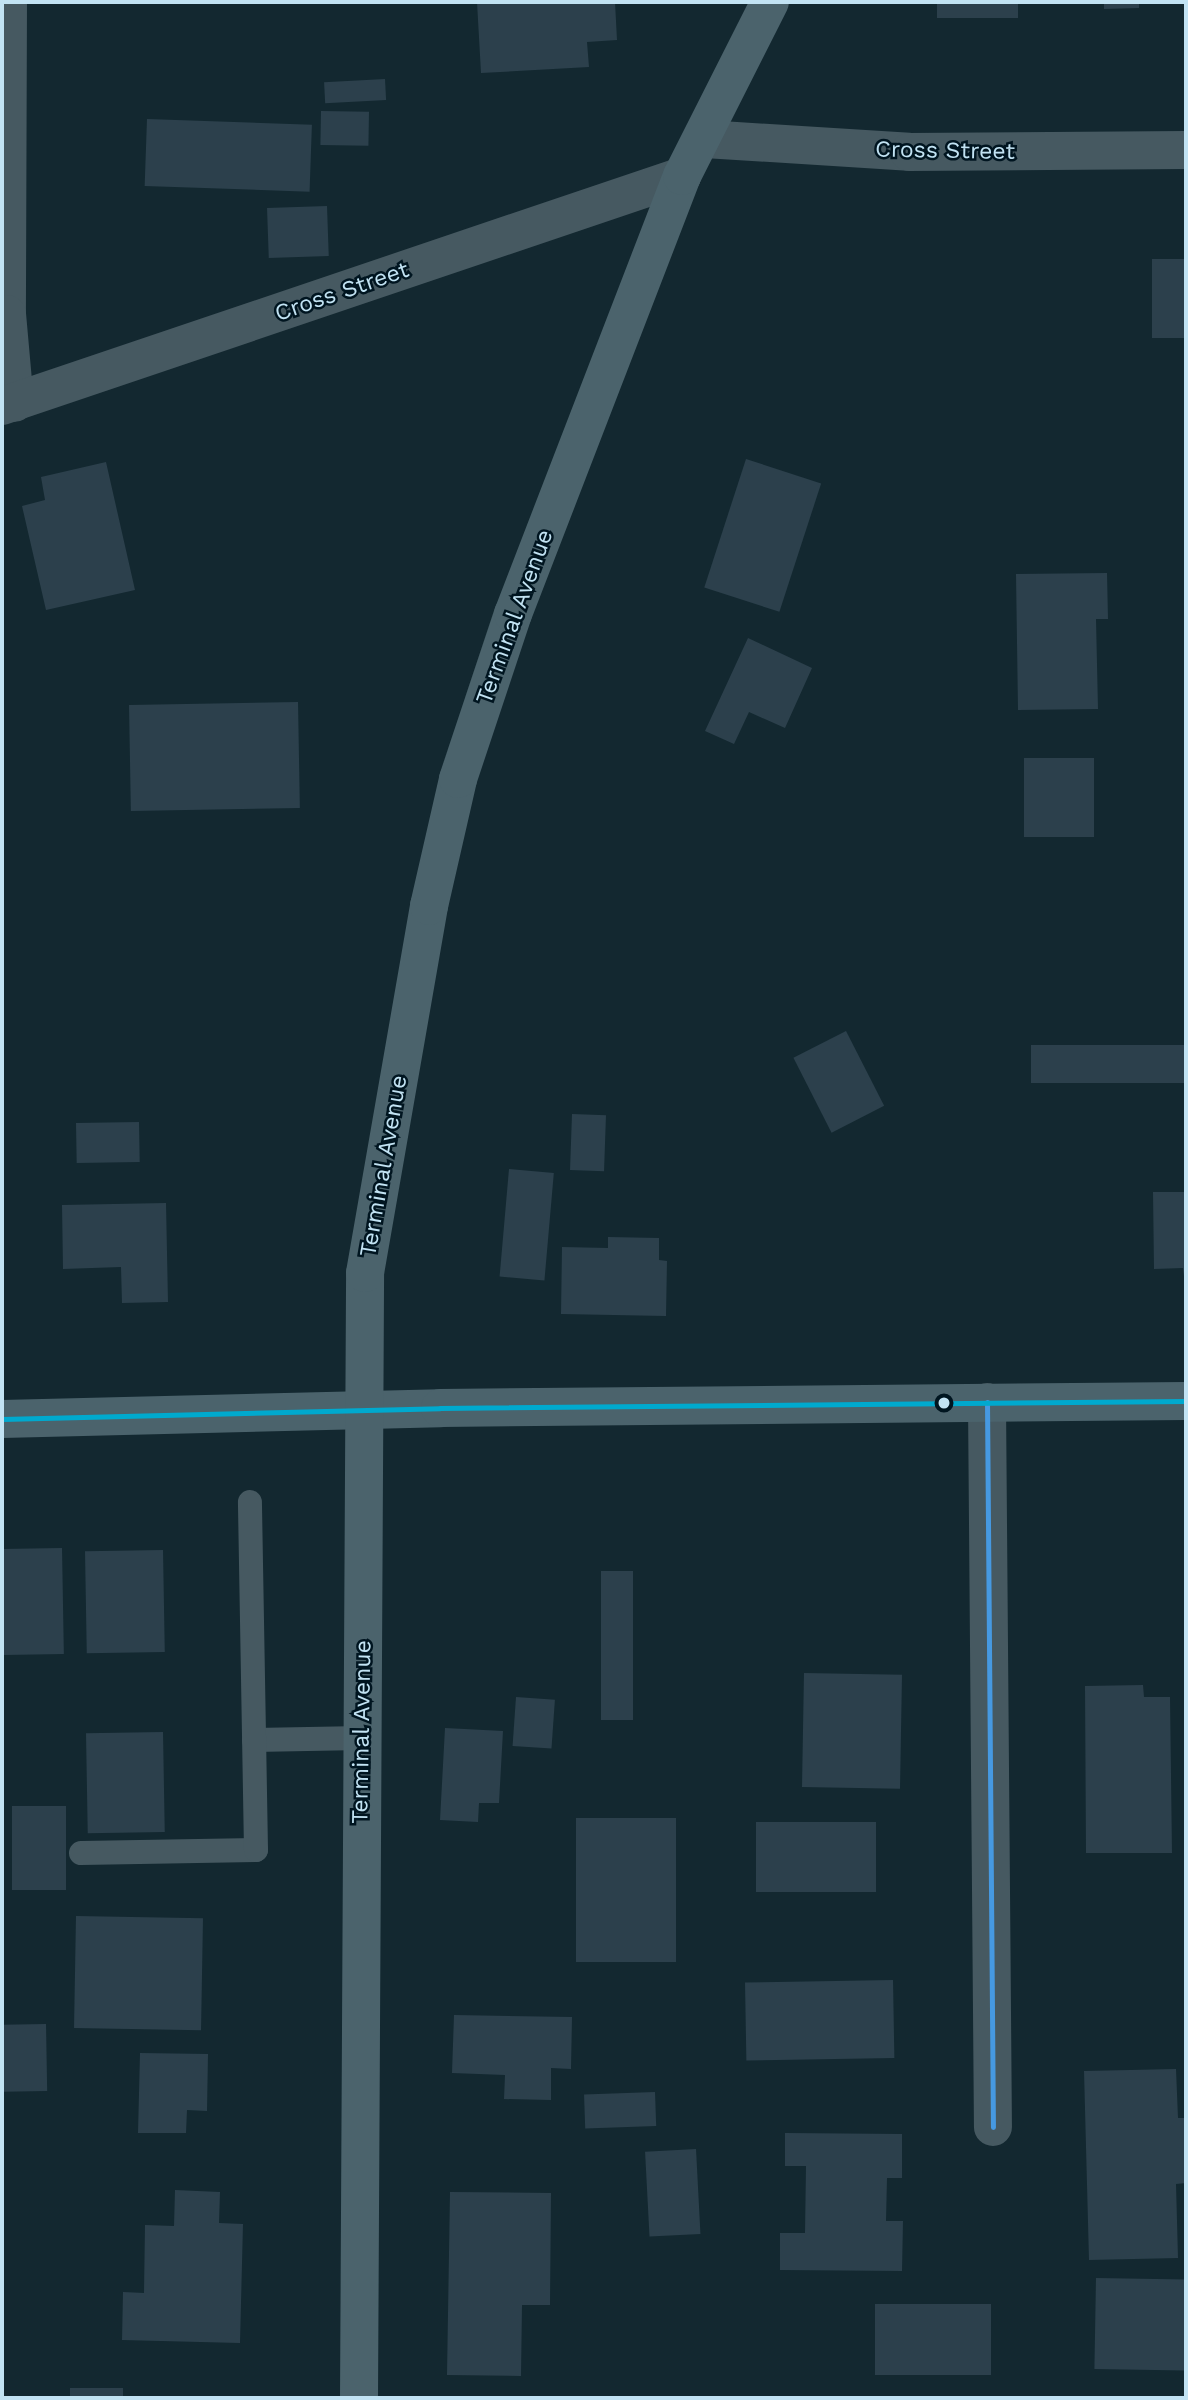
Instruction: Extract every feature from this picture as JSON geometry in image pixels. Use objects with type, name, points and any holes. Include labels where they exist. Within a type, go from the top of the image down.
[{"type":"street","points":[[8,2],[8,405]]},
{"type":"street","name":"Terminal Avenue","points":[[359,2398],[363,1409],[366,1273],[429,906],[458,779],[513,614],[682,176],[705,139],[770,2]]},
{"type":"street","name":"Cross Street","points":[[705,139],[909,152],[1186,150]]},
{"type":"street","name":"Cross Street","points":[[8,405],[682,176]]},
{"type":"street","points":[[2,1419],[363,1409],[1186,1401]]},
{"type":"street","points":[[987,1402],[993,2127]]},
{"type":"lane","points":[[81,1853],[256,1850],[250,1502]]},
{"type":"lane","points":[[254,1740],[362,1738]]},
{"type":"building","points":[[477,2],[615,2],[617,40],[587,42],[589,67],[481,73]]},
{"type":"building","points":[[937,2],[1018,2],[1018,18],[937,18]]},
{"type":"building","points":[[1104,2],[1139,2],[1139,8],[1104,9]]},
{"type":"building","points":[[385,79],[386,100],[325,103],[324,82]]},
{"type":"building","points":[[321,111],[369,112],[368,146],[320,145]]},
{"type":"building","points":[[147,119],[312,125],[310,192],[145,186]]},
{"type":"building","points":[[327,206],[329,256],[269,258],[267,208]]},
{"type":"building","points":[[1152,259],[1186,259],[1186,338],[1152,338]]},
{"type":"building","points":[[746,459],[821,483],[779,612],[704,587]]},
{"type":"building","points":[[106,462],[135,590],[46,610],[22,506],[45,500],[41,477]]},
{"type":"building","points":[[1107,573],[1108,619],[1096,619],[1098,709],[1018,710],[1016,574]]},
{"type":"building","points":[[748,638],[812,668],[785,728],[749,712],[734,744],[705,731]]},
{"type":"building","points":[[298,702],[300,808],[131,811],[129,705]]},
{"type":"building","points":[[1024,758],[1094,758],[1094,837],[1024,837]]},
{"type":"building","points":[[846,1031],[884,1106],[832,1133],[793,1058]]},
{"type":"building","points":[[1031,1045],[1186,1045],[1186,1083],[1031,1083]]},
{"type":"building","points":[[572,1114],[606,1115],[604,1171],[570,1170]]},
{"type":"building","points":[[139,1122],[140,1162],[77,1163],[76,1123]]},
{"type":"building","points":[[509,1169],[554,1173],[544,1281],[500,1277]]},
{"type":"building","points":[[1153,1192],[1186,1192],[1186,1293],[1183,1268],[1154,1269]]},
{"type":"building","points":[[166,1203],[168,1302],[122,1303],[121,1267],[63,1269],[62,1205]]},
{"type":"building","points":[[608,1237],[659,1238],[659,1260],[667,1261],[666,1316],[561,1314],[562,1247],[608,1248]]},
{"type":"building","points":[[62,1548],[64,1654],[4,1655],[2,1549]]},
{"type":"building","points":[[163,1550],[165,1652],[87,1653],[85,1551]]},
{"type":"building","points":[[601,1571],[633,1571],[633,1720],[601,1720]]},
{"type":"building","points":[[804,1673],[902,1675],[900,1789],[802,1787]]},
{"type":"building","points":[[1143,1685],[1144,1697],[1170,1697],[1172,1853],[1086,1853],[1085,1686]]},
{"type":"building","points":[[516,1697],[555,1700],[551,1749],[513,1746]]},
{"type":"building","points":[[445,1728],[503,1731],[499,1803],[479,1803],[478,1822],[440,1820]]},
{"type":"building","points":[[163,1732],[165,1832],[88,1833],[86,1733]]},
{"type":"building","points":[[12,1806],[66,1806],[66,1890],[12,1890]]},
{"type":"building","points":[[576,1818],[676,1818],[676,1962],[576,1962]]},
{"type":"building","points":[[756,1822],[876,1822],[876,1892],[756,1892]]},
{"type":"building","points":[[76,1916],[203,1918],[201,2030],[74,2028]]},
{"type":"building","points":[[893,1980],[894,2058],[746,2061],[745,1983]]},
{"type":"building","points":[[454,2015],[572,2017],[571,2069],[551,2068],[551,2100],[504,2099],[505,2075],[452,2073]]},
{"type":"building","points":[[46,2024],[47,2091],[3,2092],[2,2025]]},
{"type":"building","points":[[140,2053],[208,2054],[207,2111],[187,2110],[186,2133],[138,2133]]},
{"type":"building","points":[[1176,2069],[1178,2118],[1186,2118],[1186,2183],[1176,2184],[1178,2258],[1089,2260],[1084,2071]]},
{"type":"building","points":[[655,2092],[656,2126],[585,2128],[584,2094]]},
{"type":"building","points":[[785,2133],[902,2134],[902,2178],[887,2178],[886,2221],[903,2221],[902,2271],[780,2270],[780,2233],[805,2233],[806,2166],[785,2166]]},
{"type":"building","points":[[696,2149],[700,2234],[650,2237],[645,2152]]},
{"type":"building","points":[[175,2190],[220,2192],[219,2223],[243,2224],[240,2343],[122,2340],[123,2292],[144,2293],[145,2225],[174,2226]]},
{"type":"building","points":[[450,2192],[551,2193],[550,2305],[522,2305],[521,2376],[447,2375]]},
{"type":"building","points":[[1096,2278],[1186,2280],[1184,2371],[1094,2369]]},
{"type":"building","points":[[875,2304],[991,2304],[991,2375],[875,2375]]},
{"type":"building","points":[[70,2388],[123,2388],[123,2398],[70,2398]]},
{"type":"transit line","points":[[2,1419],[440,1408],[1186,1401]]},
{"type":"transit line","points":[[987,1402],[993,2127]]}]
